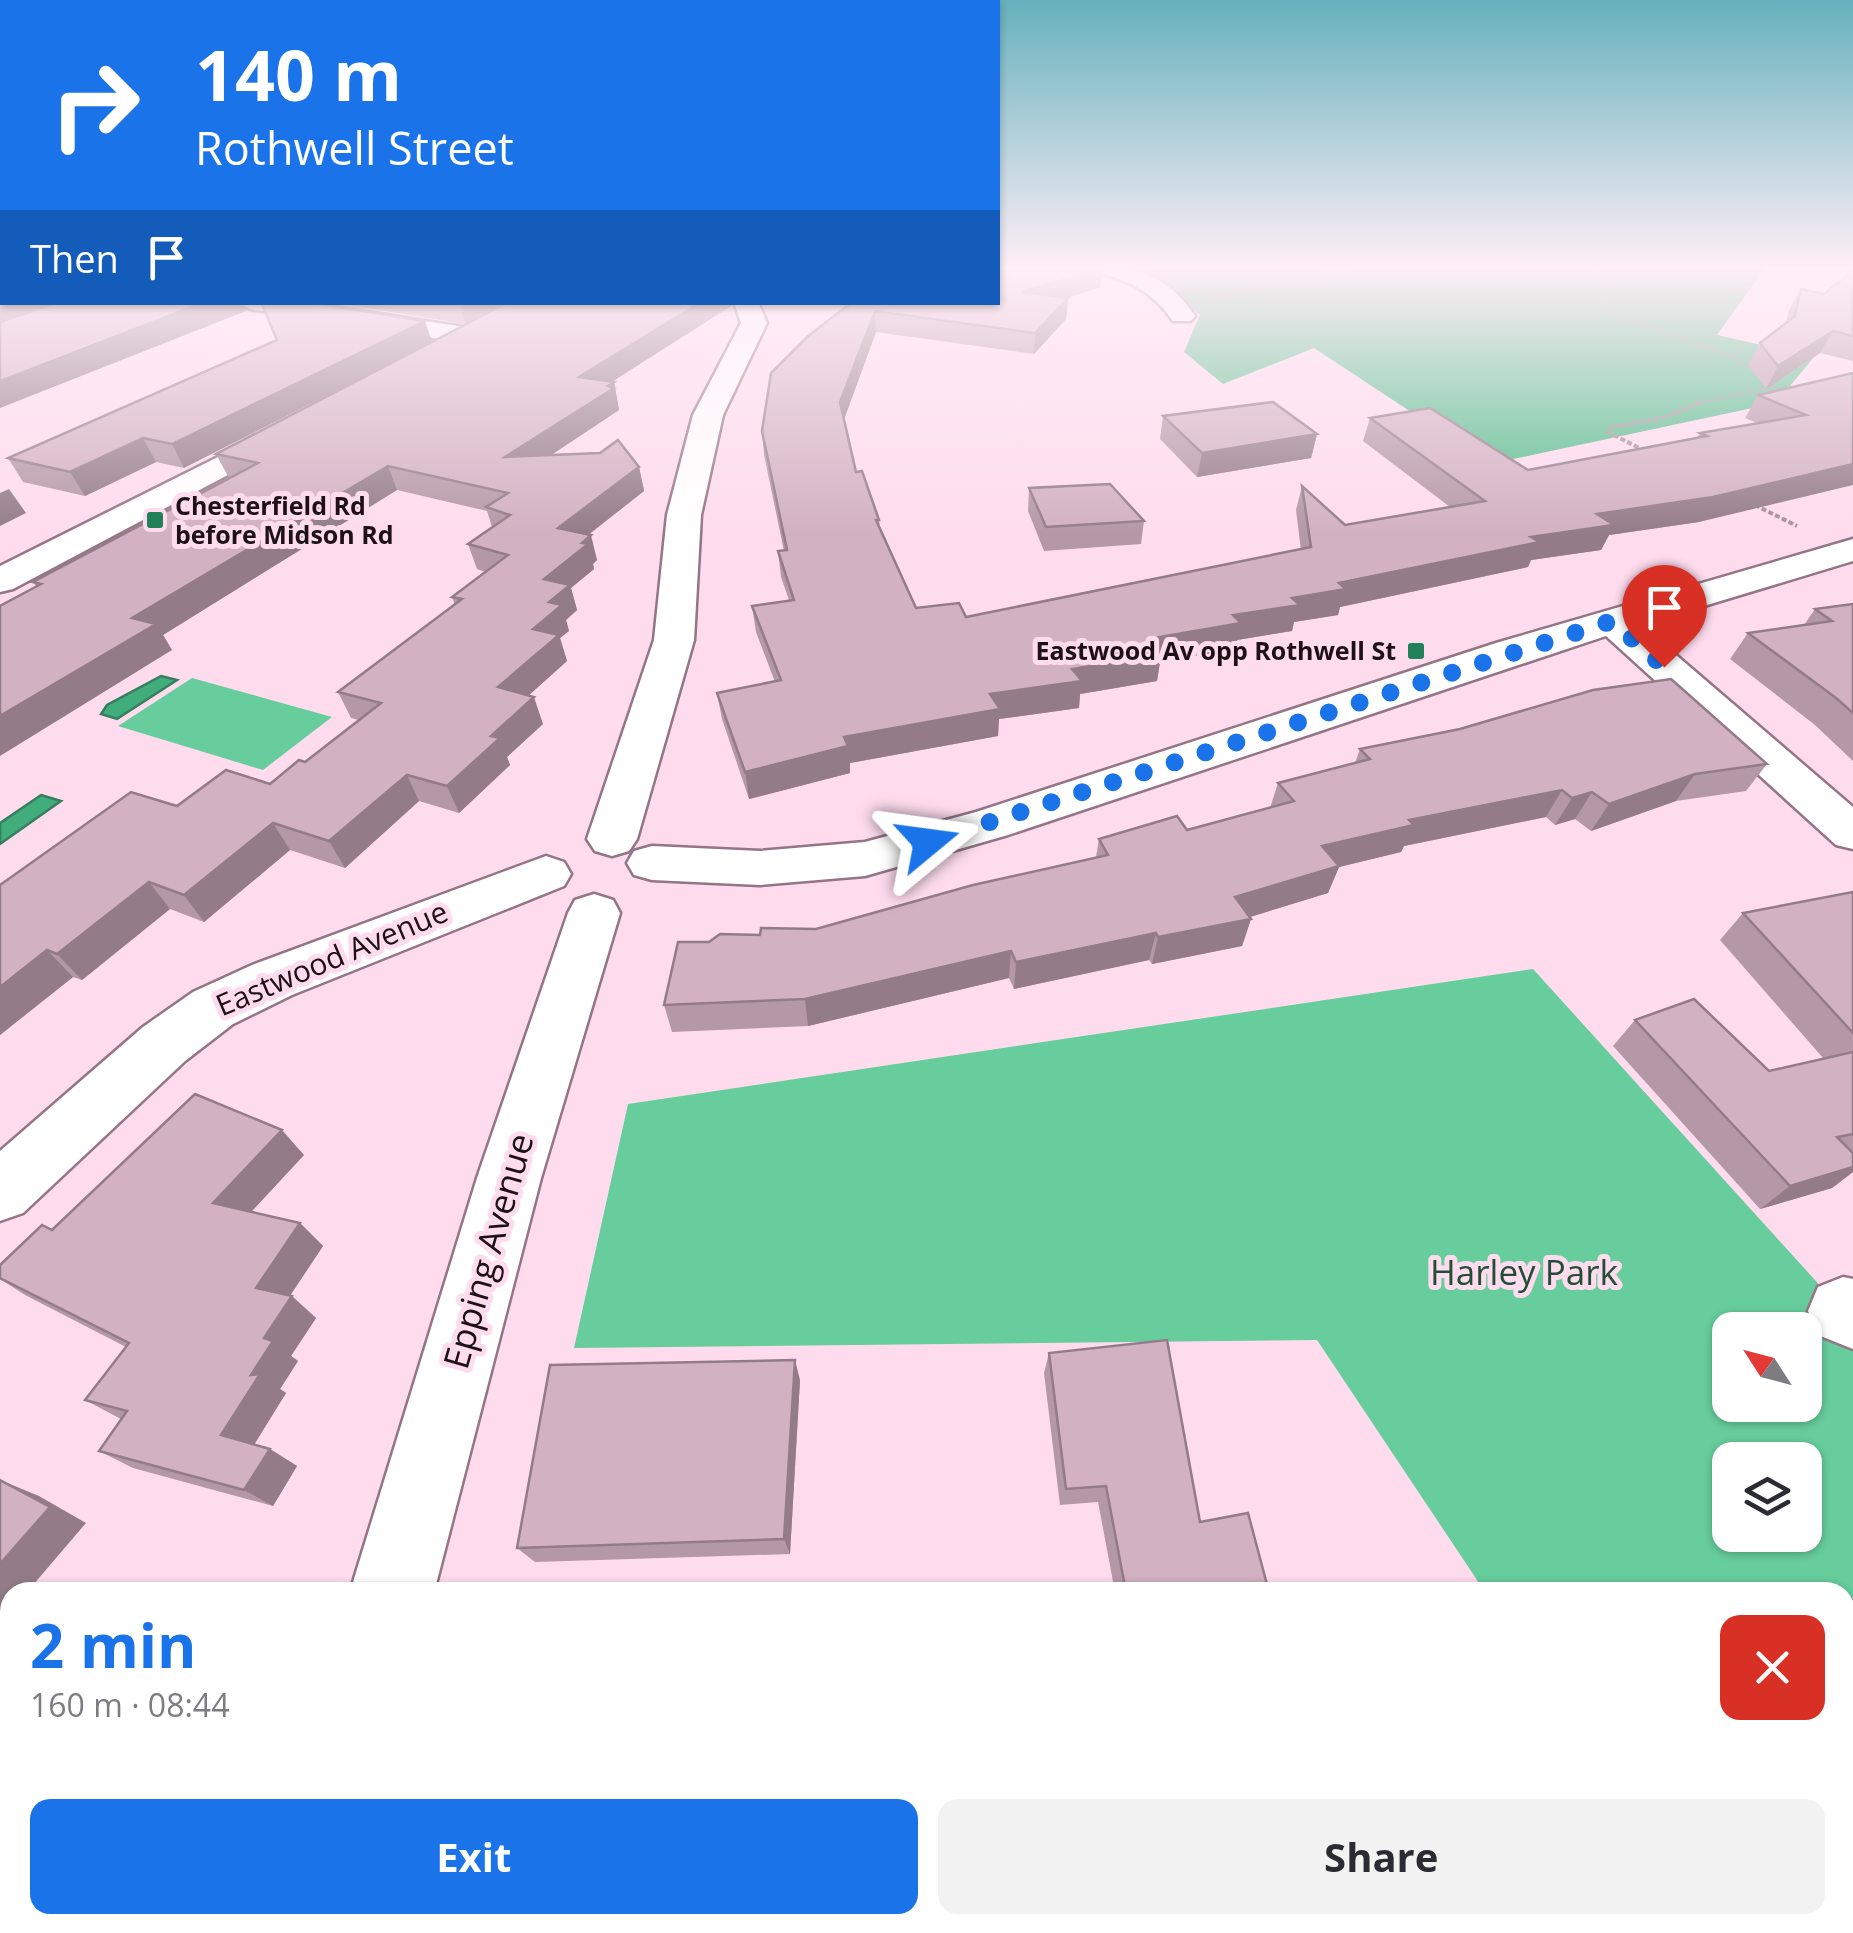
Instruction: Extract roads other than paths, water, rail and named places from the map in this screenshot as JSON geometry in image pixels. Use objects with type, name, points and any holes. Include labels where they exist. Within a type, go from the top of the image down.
[{"type":"street","points":[[419,364],[435,355]]},
{"type":"street","points":[[632,851],[674,640],[684,515],[708,416],[738,355]]},
{"type":"street","points":[[0,581],[314,418]]},
{"type":"street","points":[[570,893],[553,862],[579,845],[760,868],[865,860],[991,824],[1612,621],[1853,550]]},
{"type":"street","points":[[1612,621],[1853,833]]},
{"type":"street","name":"Eastwood Avenue","points":[[0,1192],[164,1044],[213,1008],[272,980],[570,893],[610,910],[639,895],[648,885],[632,851]]},
{"type":"street","name":"Epping Avenue","points":[[395,1582],[508,1178],[570,893]]},
{"type":"place","name":"Chesterfield Rd before Midson Rd","points":[[155,520]]},
{"type":"place","name":"Eastwood Av opp Rothwell St","points":[[1416,651]]},
{"type":"park label","name":"Harley Park","points":[[1524,1273]]}]
